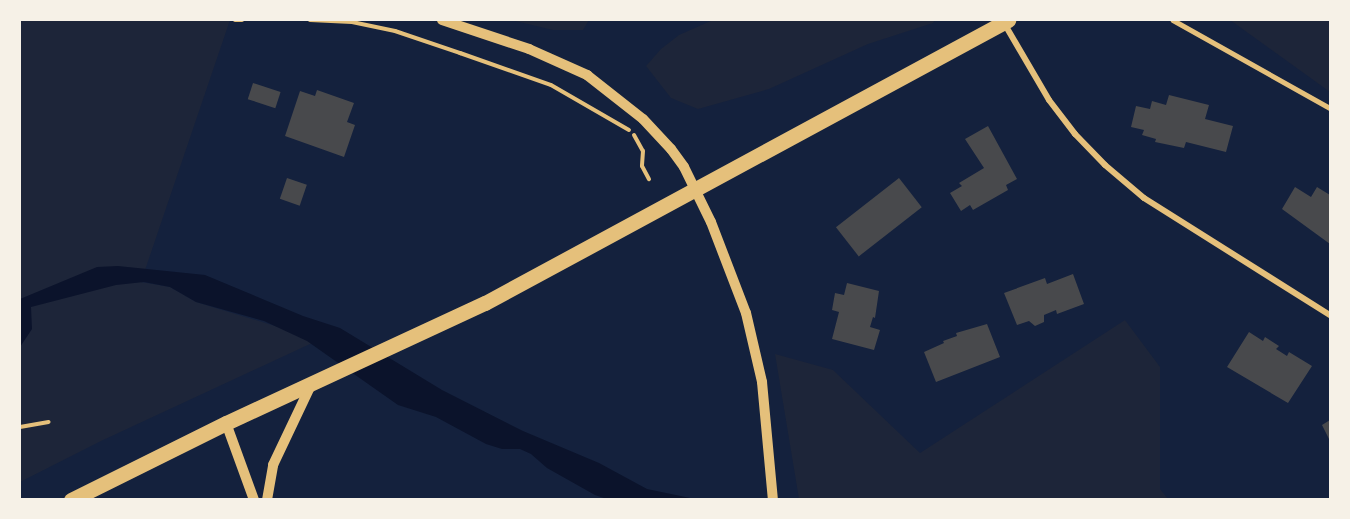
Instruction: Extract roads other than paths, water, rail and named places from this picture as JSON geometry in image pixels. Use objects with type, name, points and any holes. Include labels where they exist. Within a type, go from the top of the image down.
[{"type":"main road","points":[[71,500],[226,423],[345,370],[485,303],[1006,21]]},
{"type":"street","points":[[442,20],[529,49],[587,75],[623,102],[658,134],[677,158],[696,190],[723,250],[753,337],[762,382],[773,500]]},
{"type":"street","points":[[1006,21],[1049,100],[1075,134],[1105,165],[1144,198],[1330,315]]},
{"type":"street","points":[[267,500],[273,465],[311,385]]},
{"type":"street","points":[[226,423],[254,500]]},
{"type":"lane","points":[[1173,20],[1330,108]]}]
